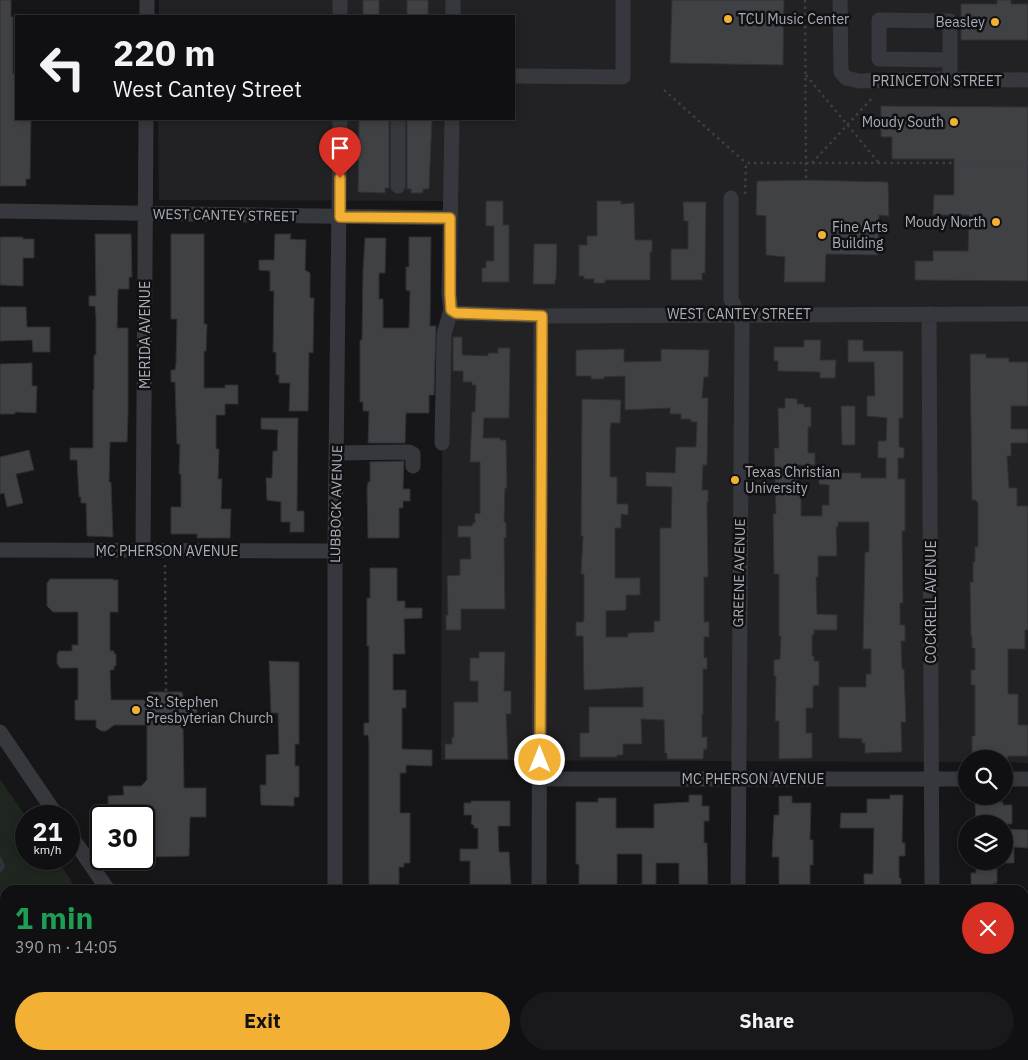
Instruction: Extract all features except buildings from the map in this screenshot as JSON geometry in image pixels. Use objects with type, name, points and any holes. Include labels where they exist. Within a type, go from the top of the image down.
[{"type":"street","points":[[147,0],[147,15]]},
{"type":"street","points":[[340,0],[340,15]]},
{"type":"street","points":[[453,0],[453,15]]},
{"type":"street","points":[[515,76],[623,77],[622,0]]},
{"type":"street","name":"PRINCETON STREET","points":[[840,0],[841,72],[846,78],[859,81],[1028,80]]},
{"type":"street","points":[[950,60],[879,60],[879,20],[950,21],[950,60],[950,80]]},
{"type":"street","name":"MERIDA AVENUE","points":[[143,550],[146,120]]},
{"type":"street","name":"LUBBOCK AVENUE","points":[[335,885],[335,551],[340,120]]},
{"type":"street","points":[[398,120],[398,186]]},
{"type":"street","points":[[442,443],[444,334],[451,310],[452,120]]},
{"type":"street","name":"GREENE AVENUE","points":[[738,200],[731,299],[742,324],[737,779],[738,885]]},
{"type":"street","name":"WEST CANTEY STREET","points":[[0,211],[450,218]]},
{"type":"street","name":"WEST CANTEY STREET","points":[[451,310],[456,313],[542,316],[1028,314]]},
{"type":"street","name":"COCKRELL AVENUE","points":[[929,314],[932,885]]},
{"type":"street","points":[[539,885],[542,316]]},
{"type":"street","points":[[336,453],[409,452],[413,454],[413,466]]},
{"type":"street","name":"MC PHERSON AVENUE","points":[[0,550],[335,551]]},
{"type":"street","points":[[0,732],[50,805]]},
{"type":"street","name":"MC PHERSON AVENUE","points":[[539,779],[958,779]]},
{"type":"street","points":[[1013,779],[1028,779]]},
{"type":"street","points":[[80,849],[104,885]]},
{"type":"path","points":[[805,0],[806,180]]},
{"type":"path","points":[[806,74],[880,163]]},
{"type":"path","points":[[664,90],[746,163],[1028,164]]},
{"type":"path","points":[[812,163],[874,96]]},
{"type":"path","points":[[738,200],[746,163]]},
{"type":"path","points":[[165,551],[166,692]]},
{"type":"shaded area","name":"Texas Christian University","points":[[159,0],[1028,0],[1028,763],[1013,762],[1013,750],[958,750],[958,762],[441,760],[443,201],[159,200],[158,120],[515,120],[515,15],[159,15]]},
{"type":"shaded area","points":[[0,779],[18,805],[15,805],[15,870],[64,870],[74,885],[0,885]]},
{"type":"waterway","points":[[0,859],[3,866],[0,870]]},
{"type":"place","name":"TCU Music Center","points":[[728,19]]},
{"type":"place","name":"Beasley","points":[[995,22]]},
{"type":"place","name":"Moudy South","points":[[954,122]]},
{"type":"place","name":"Moudy North","points":[[996,222]]},
{"type":"place","name":"Fine Arts Building","points":[[822,235]]},
{"type":"place","name":"Texas Christian University","points":[[735,480]]},
{"type":"place","name":"St. Stephen Presbyterian Church","points":[[136,710]]},
{"type":"route","points":[[340,178],[340,217],[450,218],[451,310],[456,313],[542,316],[540,760]]}]
